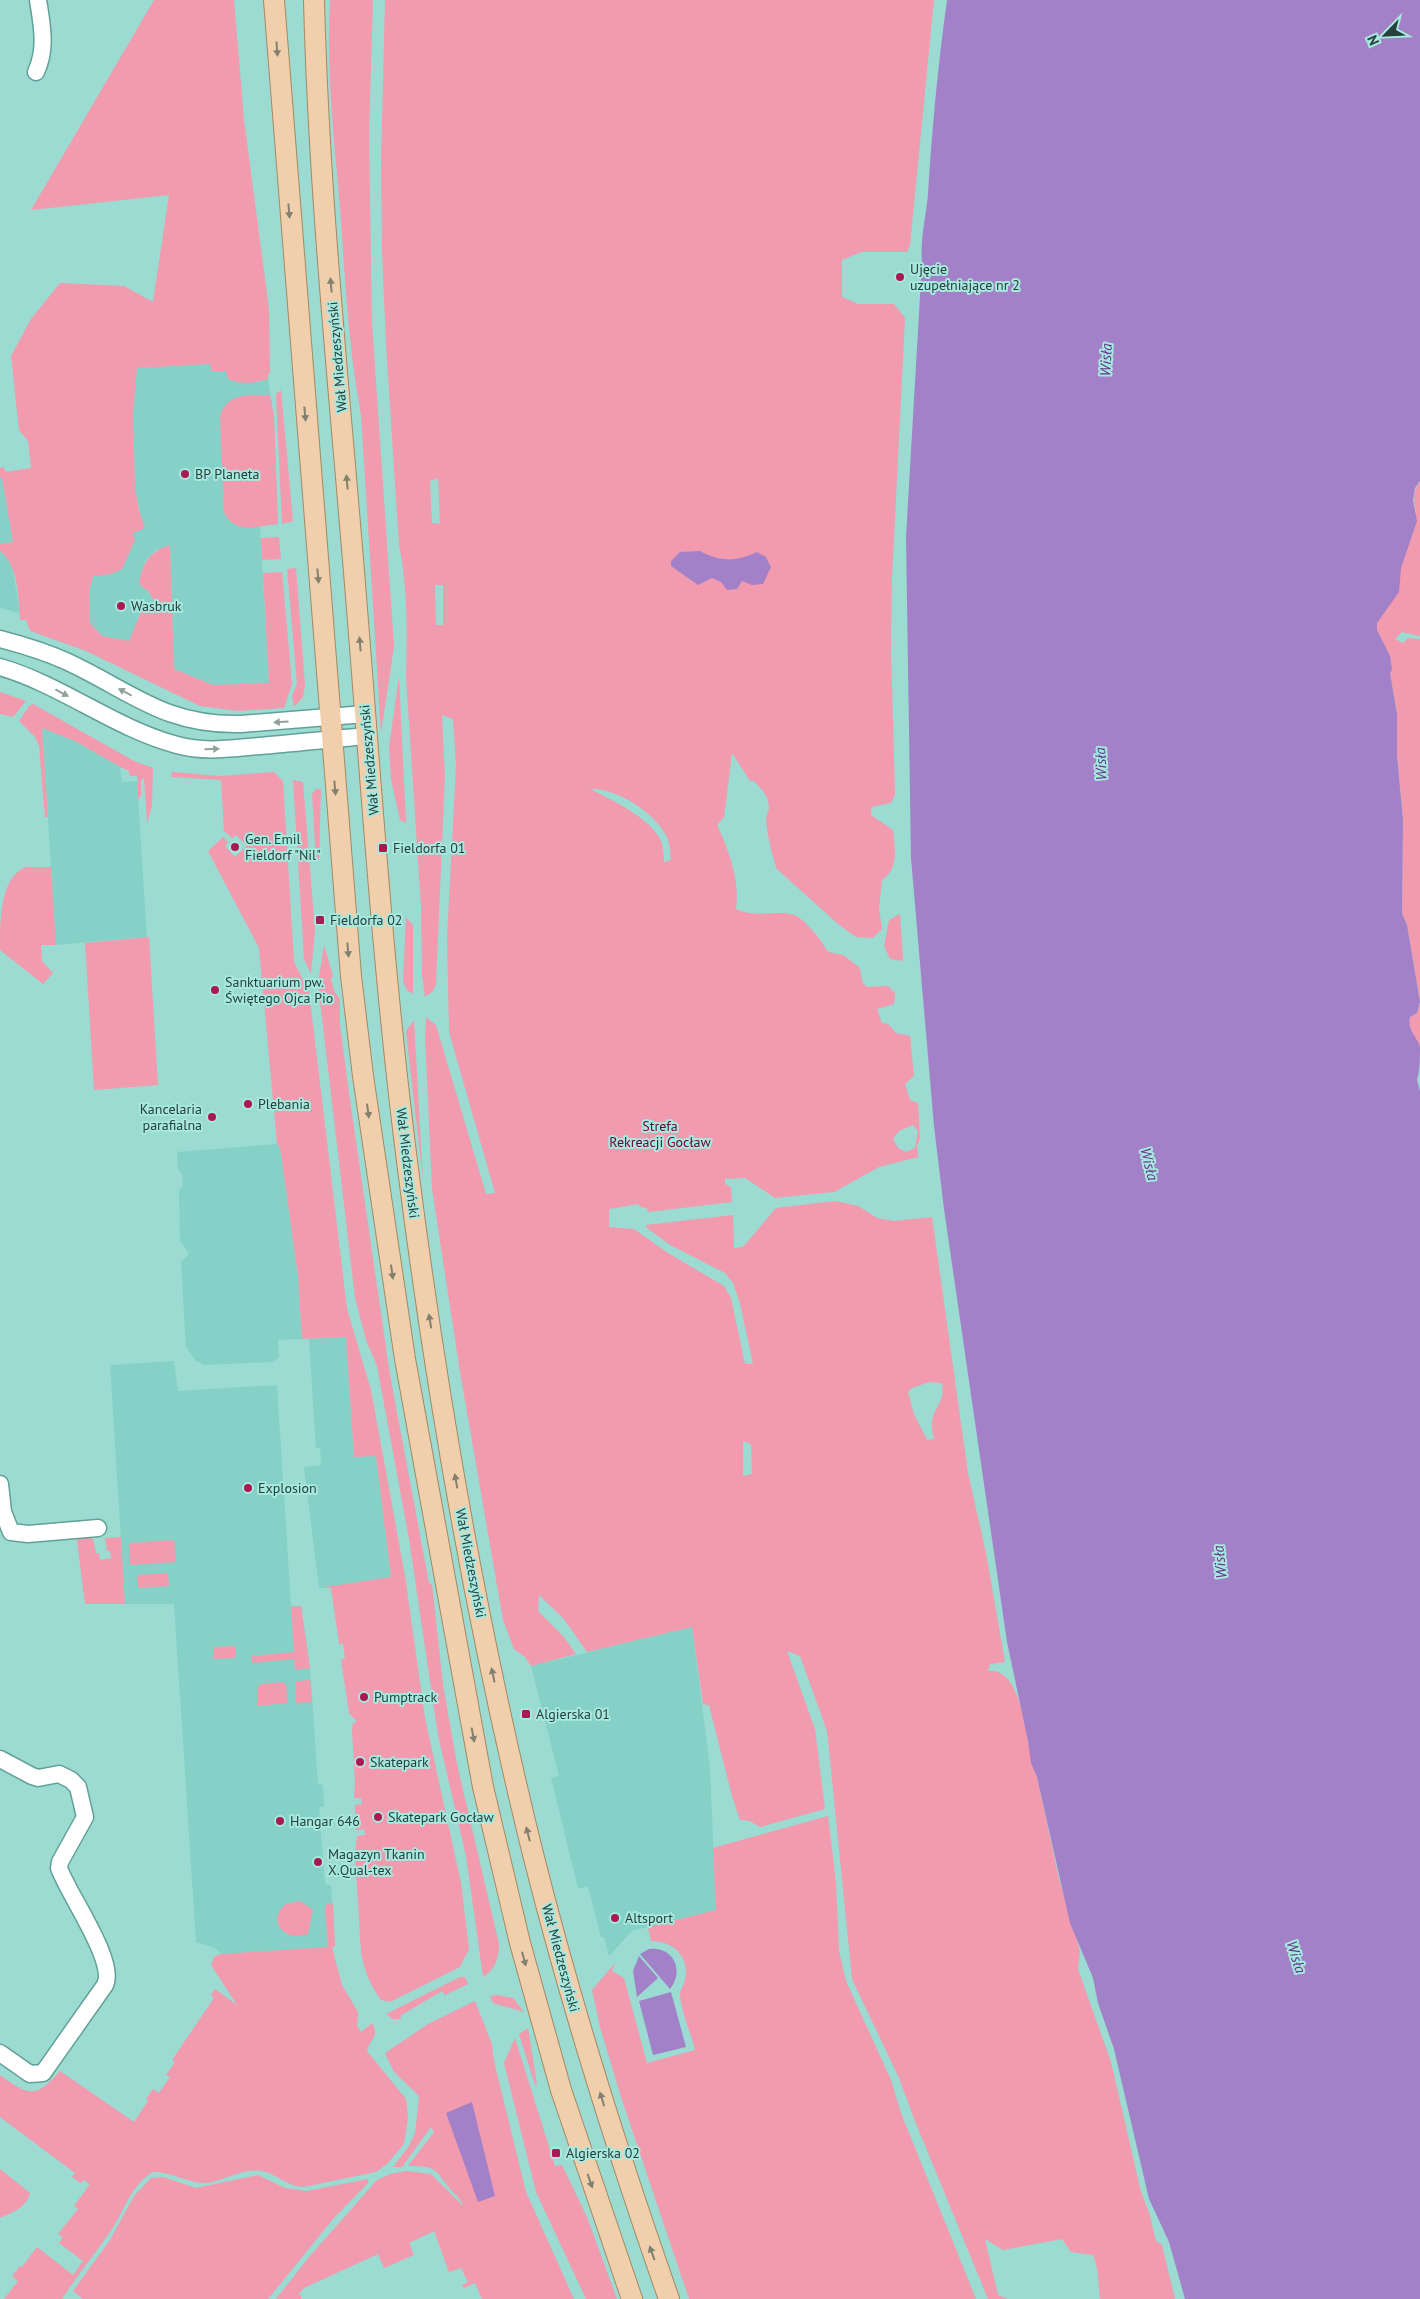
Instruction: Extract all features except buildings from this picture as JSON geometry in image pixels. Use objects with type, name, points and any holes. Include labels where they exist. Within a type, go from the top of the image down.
[{"type":"main road","name":"Wał Miedzeszyński","points":[[274,0],[329,719],[356,1028],[407,1367],[472,1731],[492,1827],[530,1983],[560,2090],[632,2299]]},
{"type":"main road","name":"Wał Miedzeszyński","points":[[314,0],[320,140],[390,1010],[408,1174],[434,1349],[476,1590],[523,1810],[569,1990],[627,2180],[669,2299]]},
{"type":"street","points":[[36,72],[41,61],[43,49],[38,0]]},
{"type":"street","points":[[0,639],[69,662],[135,698],[183,719],[222,725],[329,719],[365,714]]},
{"type":"street","points":[[0,667],[18,672],[58,690],[116,722],[179,746],[208,750],[367,736]]},
{"type":"street","points":[[0,1484],[3,1512],[11,1532],[28,1534],[98,1528]]},
{"type":"street","points":[[0,1759],[32,1776],[64,1776],[78,1787],[86,1817],[60,1862],[59,1868],[100,1948],[108,1970],[108,1980],[105,1986],[44,2071],[30,2074],[0,2053]]},
{"type":"shaded area","points":[[210,364],[260,382],[268,379],[274,417],[278,524],[260,526],[269,683],[213,685],[174,669],[170,546],[156,550],[145,561],[141,572],[144,587],[157,605],[156,609],[145,611],[138,616],[135,631],[129,641],[102,636],[90,623],[89,592],[93,575],[111,574],[141,517],[135,488],[133,413],[137,368]]},
{"type":"shaded area","points":[[0,478],[2,478],[13,542],[0,544]]},
{"type":"shaded area","points":[[0,551],[12,565],[20,613],[0,608]]},
{"type":"shaded area","points":[[42,728],[75,741],[120,767],[122,782],[137,781],[147,937],[56,945]]},
{"type":"shaded area","points":[[277,1144],[280,1147],[298,1276],[302,1339],[278,1340],[279,1357],[274,1362],[204,1365],[195,1360],[186,1347],[181,1262],[189,1254],[180,1241],[179,1190],[183,1186],[182,1174],[178,1169],[177,1152]]},
{"type":"shaded area","points":[[346,1337],[354,1457],[376,1455],[391,1577],[319,1588],[304,1467],[321,1465],[320,1448],[316,1448],[309,1339]]},
{"type":"shaded area","points":[[174,1361],[178,1391],[277,1385],[291,1606],[301,1606],[310,1668],[318,1784],[322,1784],[323,1788],[324,1807],[319,1807],[324,1873],[326,1885],[331,1885],[335,1947],[221,1954],[215,1948],[196,1942],[174,1604],[125,1604],[110,1365]]},
{"type":"shaded area","points":[[692,1627],[710,1767],[716,1910],[632,1931],[609,1956],[604,1937],[601,1937],[588,1887],[578,1888],[551,1778],[559,1776],[531,1666]]},
{"type":"green space","points":[[154,0],[234,0],[244,120],[269,309],[270,373],[268,374],[268,379],[243,383],[228,379],[226,371],[211,371],[210,364],[137,368],[133,413],[135,488],[145,528],[133,533],[135,540],[122,569],[111,574],[93,576],[89,592],[90,623],[102,636],[129,641],[141,612],[156,609],[157,605],[148,591],[139,584],[142,570],[152,554],[170,545],[174,669],[213,685],[269,683],[263,573],[282,572],[292,684],[284,708],[238,711],[200,706],[86,651],[30,631],[26,620],[20,620],[18,592],[11,564],[0,551],[0,544],[13,542],[2,478],[0,478],[0,468],[4,467],[5,472],[31,468],[28,441],[19,430],[11,356],[31,319],[60,283],[124,286],[153,302],[169,195],[31,210]]},
{"type":"green space","points":[[330,0],[373,0],[369,134],[372,323],[394,646],[381,733],[361,415],[345,286],[331,104]]},
{"type":"green space","name":"Strefa Rekreacji Gocław","points":[[385,0],[934,0],[910,245],[907,252],[861,252],[842,260],[842,297],[858,304],[894,304],[905,318],[892,577],[891,648],[895,795],[891,803],[871,807],[871,815],[893,830],[895,844],[895,858],[891,870],[882,880],[879,908],[882,929],[873,938],[856,937],[838,924],[777,869],[766,824],[769,808],[768,800],[757,784],[754,781],[750,781],[732,753],[724,817],[717,825],[733,866],[737,898],[736,909],[759,914],[787,913],[794,915],[808,926],[828,952],[843,955],[860,968],[862,982],[867,987],[888,986],[895,993],[894,1004],[877,1009],[882,1023],[888,1024],[896,1033],[910,1036],[914,1076],[905,1084],[910,1100],[918,1103],[920,1139],[917,1145],[918,1157],[879,1167],[834,1192],[775,1198],[745,1178],[725,1179],[725,1184],[731,1187],[732,1202],[648,1212],[647,1208],[640,1207],[638,1204],[609,1209],[609,1227],[634,1229],[668,1253],[724,1286],[731,1298],[745,1364],[753,1364],[740,1303],[733,1283],[725,1273],[670,1245],[646,1227],[646,1225],[733,1215],[734,1248],[743,1247],[776,1208],[835,1201],[858,1206],[877,1218],[894,1221],[932,1217],[968,1473],[986,1553],[1005,1662],[990,1664],[988,1671],[999,1672],[1009,1680],[1020,1705],[1059,1879],[1080,1951],[1078,1969],[1111,2062],[1141,2192],[1149,2212],[1156,2241],[1162,2245],[1175,2299],[1100,2299],[1093,2255],[1071,2252],[1062,2239],[1003,2250],[985,2239],[998,2295],[1008,2299],[988,2299],[899,2078],[852,1979],[827,1731],[800,1656],[787,1651],[815,1729],[825,1809],[760,1827],[750,1821],[740,1820],[709,1705],[703,1704],[692,1627],[587,1652],[564,1619],[539,1595],[538,1611],[564,1637],[576,1654],[531,1666],[525,1657],[514,1649],[503,1620],[460,1372],[432,1189],[425,1037],[426,1017],[436,1025],[486,1194],[495,1193],[449,1032],[447,938],[456,765],[453,719],[442,715],[445,775],[436,984],[433,991],[425,997],[422,975],[421,907],[406,677],[407,627],[399,545],[386,345],[381,161]],"holes":[[[438,478],[440,524],[432,523],[430,481]],[[435,585],[443,585],[443,625],[436,625]],[[590,789],[611,792],[644,810],[667,837],[671,860],[664,862],[661,841],[647,823]],[[913,1125],[918,1131],[915,1148],[906,1152],[898,1148],[893,1139],[899,1131]],[[929,1382],[942,1383],[941,1400],[932,1422],[934,1439],[927,1440],[914,1414],[908,1392],[912,1388]],[[743,1441],[751,1444],[752,1474],[743,1476]]]},
{"type":"green space","points":[[281,390],[293,521],[282,524],[276,394]]},
{"type":"green space","points":[[247,395],[270,395],[274,417],[278,524],[254,527],[240,526],[228,519],[224,512],[220,416],[228,402],[234,399]]},
{"type":"green space","points":[[1420,481],[1420,636],[1402,632],[1395,639],[1403,643],[1408,638],[1420,639],[1420,1002],[1407,925],[1402,913],[1403,819],[1397,755],[1397,714],[1390,673],[1372,641],[1368,596],[1416,512],[1414,495]]},
{"type":"green space","points":[[279,537],[281,559],[262,560],[261,538]]},
{"type":"green space","points":[[296,568],[305,686],[303,697],[294,707],[292,696],[297,684],[287,569]]},
{"type":"green space","points":[[399,676],[406,823],[400,820],[391,779],[389,747]]},
{"type":"green space","points":[[0,692],[26,701],[13,717],[0,714]]},
{"type":"green space","points":[[33,704],[134,761],[153,768],[152,806],[147,823],[144,778],[141,780],[141,795],[138,799],[137,776],[130,776],[128,770],[75,741],[42,728],[48,817],[45,817],[39,746],[35,737],[19,721],[29,706]]},
{"type":"green space","points":[[172,772],[221,776],[274,772],[283,781],[294,962],[309,991],[347,1309],[371,1390],[405,1576],[425,1718],[461,1883],[469,1949],[460,1967],[390,2002],[381,2000],[371,1984],[361,1953],[355,1854],[357,1836],[365,1835],[364,1829],[356,1830],[355,1805],[362,1804],[361,1798],[354,1798],[352,1730],[353,1723],[357,1722],[349,1713],[341,1660],[345,1658],[343,1644],[339,1644],[331,1588],[319,1588],[391,1577],[376,1456],[354,1457],[346,1337],[302,1339],[298,1276],[280,1147],[277,1144],[259,948],[208,851],[223,837],[228,842],[225,846],[235,857],[247,846],[236,835],[232,838],[224,831],[221,780],[171,777]]},
{"type":"green space","points":[[293,780],[303,782],[315,930],[311,974],[304,959]]},
{"type":"green space","points":[[316,789],[321,789],[319,859],[316,860],[312,794]]},
{"type":"green space","points":[[26,867],[51,867],[56,945],[41,945],[42,961],[53,973],[43,984],[0,950],[1,913],[6,889],[17,872]]},
{"type":"green space","points":[[900,914],[903,961],[890,959],[884,946],[889,920]]},
{"type":"green space","points":[[406,917],[413,925],[413,994],[407,990],[403,981]]},
{"type":"green space","points":[[149,937],[158,1085],[94,1090],[85,943]]},
{"type":"green space","points":[[324,945],[333,976],[331,979],[334,991],[340,999],[340,1025],[349,1093],[390,1375],[429,1583],[432,1584],[443,1685],[457,1764],[499,1944],[496,1963],[491,1971],[483,1977],[466,1856],[438,1735],[409,1539],[377,1366],[366,1340],[355,1298],[318,984]]},
{"type":"green space","points":[[1420,1003],[1420,1048],[1408,1025],[1410,1017],[1417,1013]]},
{"type":"green space","points":[[414,1020],[423,1181],[406,1031]]},
{"type":"green space","points":[[88,1536],[93,1539],[96,1553],[99,1553],[100,1560],[111,1558],[110,1551],[107,1551],[105,1538],[121,1537],[125,1604],[85,1604],[77,1541],[80,1537]]},
{"type":"green space","points":[[174,1540],[176,1562],[130,1565],[129,1543]]},
{"type":"green space","points":[[168,1573],[169,1586],[138,1588],[137,1575]]},
{"type":"green space","points":[[301,1606],[310,1668],[295,1670],[294,1659],[251,1663],[251,1656],[294,1652],[291,1607]]},
{"type":"green space","points":[[235,1646],[235,1658],[213,1659],[213,1647]]},
{"type":"green space","points":[[310,1680],[312,1702],[296,1703],[296,1681]]},
{"type":"green space","points":[[283,1682],[286,1685],[288,1703],[257,1706],[257,1688],[261,1684]]},
{"type":"green space","points":[[828,1816],[836,1882],[839,1951],[846,1981],[891,2080],[901,2113],[976,2299],[689,2299],[621,2097],[600,2027],[592,1990],[615,1963],[612,1971],[624,1978],[647,2063],[695,2050],[681,2001],[680,1992],[685,1980],[685,1964],[678,1951],[673,1947],[651,1941],[648,1927],[716,1910],[713,1848]]},
{"type":"green space","points":[[300,1901],[313,1910],[308,1934],[299,1936],[285,1933],[278,1923],[280,1910],[286,1904]]},
{"type":"green space","points":[[333,1903],[335,1947],[332,1947],[342,1985],[358,2012],[357,2026],[361,2032],[372,2023],[375,2032],[367,2051],[406,2099],[408,2118],[404,2144],[387,2164],[376,2172],[303,2187],[296,2186],[261,2171],[246,2171],[205,2183],[191,2181],[166,2173],[153,2172],[145,2177],[134,2190],[112,2229],[62,2299],[4,2299],[18,2281],[12,2276],[20,2266],[22,2267],[37,2247],[73,2275],[83,2261],[59,2243],[63,2237],[58,2234],[78,2209],[74,2206],[90,2184],[84,2180],[81,2183],[72,2177],[75,2173],[0,2117],[0,2075],[18,2087],[32,2091],[44,2086],[60,2071],[134,2122],[148,2101],[146,2099],[153,2089],[159,2093],[170,2077],[166,2075],[175,2062],[172,2060],[214,1998],[211,1995],[215,1989],[237,2005],[211,1965],[214,1957],[221,1954],[328,1947],[325,1909],[326,1905]]},
{"type":"green space","points":[[460,1977],[465,1977],[468,1984],[445,1995],[442,1991],[400,2016],[402,2019],[393,2019],[386,2014]]},
{"type":"green space","points":[[497,1995],[513,1998],[524,2012],[493,2003],[490,1996]]},
{"type":"green space","points":[[475,2001],[492,2044],[494,2061],[526,2192],[574,2299],[482,2299],[475,2283],[464,2288],[462,2285],[468,2282],[461,2268],[449,2272],[434,2231],[409,2243],[414,2255],[384,2268],[378,2254],[304,2288],[298,2295],[301,2295],[301,2299],[276,2299],[309,2257],[377,2180],[390,2174],[407,2171],[431,2174],[463,2206],[460,2199],[435,2170],[425,2167],[408,2166],[434,2132],[431,2127],[402,2167],[393,2167],[409,2146],[415,2133],[419,2096],[394,2072],[385,2053],[428,2024]]},
{"type":"green space","points":[[528,2028],[537,2084],[535,2085],[519,2034]]},
{"type":"green space","points":[[515,2038],[555,2166],[562,2165],[587,2217],[617,2299],[586,2299],[536,2192],[504,2063]]},
{"type":"green space","points":[[0,2169],[30,2193],[22,2206],[0,2218]]},
{"type":"green space","points":[[258,2175],[285,2188],[307,2191],[368,2179],[368,2183],[333,2219],[268,2299],[83,2299],[73,2291],[110,2240],[134,2196],[151,2178],[163,2177],[196,2188]]},
{"type":"water","name":"Wisła","points":[[947,0],[1420,0],[1420,481],[1415,488],[1413,500],[1417,521],[1401,568],[1399,592],[1377,623],[1377,630],[1390,656],[1392,670],[1390,673],[1397,714],[1397,755],[1403,820],[1402,913],[1407,925],[1420,1002],[1417,1013],[1410,1017],[1409,1022],[1420,1047],[1417,1080],[1420,1091],[1420,2299],[1185,2299],[1169,2242],[1149,2199],[1114,2049],[1098,2003],[1093,1978],[1070,1923],[1037,1777],[1031,1763],[1007,1642],[944,1209],[934,1126],[911,858],[906,537],[922,245],[933,121]]},
{"type":"water","points":[[700,551],[721,559],[742,558],[757,552],[766,557],[771,567],[763,584],[752,585],[742,581],[737,589],[727,590],[721,582],[712,578],[698,585],[671,566],[671,561],[680,552]]},
{"type":"water","points":[[649,1949],[665,1951],[674,1961],[676,1974],[670,1989],[640,1954]]},
{"type":"water","points":[[639,1956],[658,1978],[637,1997],[633,1971]]},
{"type":"water","points":[[671,1992],[686,2047],[653,2055],[639,2001]]},
{"type":"water","points":[[472,2102],[495,2196],[478,2202],[446,2113]]},
{"type":"place","name":"Ujęcie uzupełniające nr 2","points":[[900,277]]},
{"type":"place","name":"BP Planeta","points":[[185,474]]},
{"type":"place","name":"Wasbruk","points":[[121,606]]},
{"type":"place","name":"Gen. Emil Fieldorf \"Nil\"","points":[[235,847]]},
{"type":"place","name":"Fieldorfa 01","points":[[383,848]]},
{"type":"place","name":"Fieldorfa 02","points":[[320,920]]},
{"type":"place","name":"Sanktuarium pw. Świętego Ojca Pio","points":[[215,990]]},
{"type":"place","name":"Plebania","points":[[248,1104]]},
{"type":"place","name":"Kancelaria parafialna","points":[[212,1117]]},
{"type":"place","name":"Explosion","points":[[248,1488]]},
{"type":"place","name":"Pumptrack","points":[[364,1697]]},
{"type":"place","name":"Algierska 01","points":[[526,1714]]},
{"type":"place","name":"Skatepark","points":[[360,1762]]},
{"type":"place","name":"Skatepark Gocław","points":[[378,1817]]},
{"type":"place","name":"Hangar 646","points":[[280,1821]]},
{"type":"place","name":"Magazyn Tkanin X.Qual-tex","points":[[318,1862]]},
{"type":"place","name":"Altsport","points":[[615,1918]]},
{"type":"place","name":"Algierska 02","points":[[556,2153]]}]
